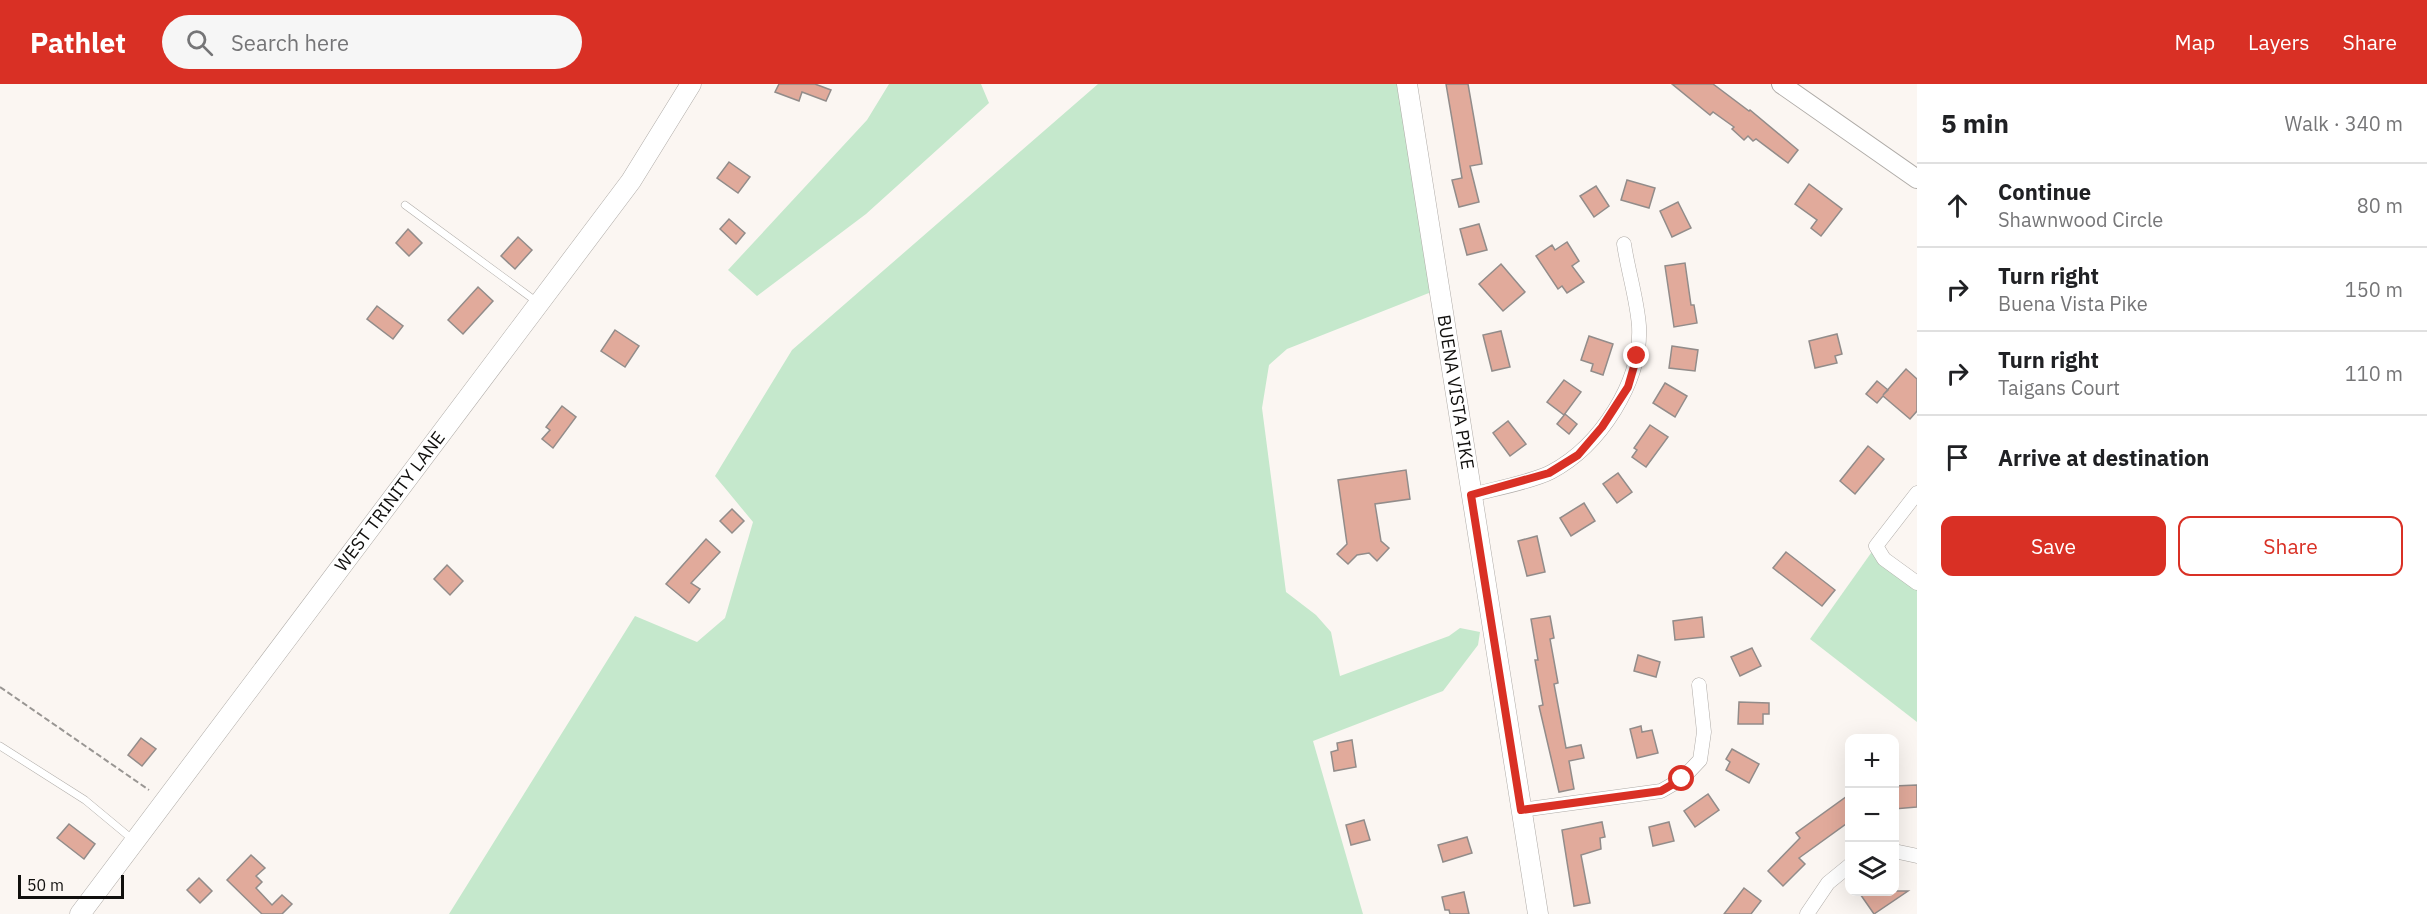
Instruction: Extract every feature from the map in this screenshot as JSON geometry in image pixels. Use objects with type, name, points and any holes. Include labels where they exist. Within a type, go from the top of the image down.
[{"type":"main road","name":"WEST TRINITY LANE","points":[[80,914],[631,181],[691,84]]},
{"type":"main road","name":"BUENA VISTA PIKE","points":[[1407,84],[1538,914]]},
{"type":"street","points":[[1781,84],[1917,179]]},
{"type":"street","points":[[1471,495],[1549,473],[1578,455],[1602,427],[1628,387],[1637,356],[1639,325],[1624,244]]},
{"type":"street","points":[[1917,493],[1876,546],[1884,559],[1917,583]]},
{"type":"street","points":[[1521,810],[1661,791],[1682,779],[1700,760],[1704,732],[1699,685]]},
{"type":"street","points":[[1899,852],[1917,856]]},
{"type":"street","points":[[1807,914],[1828,883],[1845,869]]},
{"type":"lane","points":[[405,205],[539,304]]},
{"type":"lane","points":[[0,746],[85,800],[135,841]]},
{"type":"path","points":[[0,687],[148,790]]},
{"type":"green space","points":[[889,84],[981,84],[989,103],[866,214],[757,296],[728,270],[867,120]]},
{"type":"green space","points":[[1098,84],[1407,84],[1439,289],[1287,349],[1269,365],[1262,408],[1286,592],[1316,615],[1331,632],[1340,676],[1449,636],[1460,628],[1480,632],[1478,645],[1443,691],[1313,741],[1363,914],[449,914],[635,616],[697,642],[725,618],[753,522],[715,476],[792,350]]},
{"type":"green space","points":[[1876,546],[1917,583],[1917,722],[1810,639]]},
{"type":"building","points":[[779,84],[815,84],[831,90],[826,101],[802,92],[799,101],[775,92]]},
{"type":"building","points":[[1446,84],[1468,84],[1482,164],[1470,166],[1479,202],[1459,207],[1452,180],[1462,178]]},
{"type":"building","points":[[1672,84],[1713,84],[1750,110],[1798,150],[1788,163],[1756,139],[1753,141],[1748,136],[1744,140],[1732,129],[1734,127],[1713,112],[1710,115]]},
{"type":"building","points":[[729,162],[750,177],[738,193],[717,178]]},
{"type":"building","points":[[1627,180],[1655,188],[1649,208],[1621,200]]},
{"type":"building","points":[[1809,184],[1842,209],[1821,236],[1811,228],[1817,220],[1795,204]]},
{"type":"building","points":[[1596,186],[1609,206],[1594,217],[1580,196]]},
{"type":"building","points":[[1678,202],[1691,228],[1672,237],[1660,211]]},
{"type":"building","points":[[729,219],[745,233],[736,244],[720,229]]},
{"type":"building","points":[[1479,224],[1487,250],[1467,255],[1460,229]]},
{"type":"building","points":[[408,229],[422,243],[409,256],[396,243]]},
{"type":"building","points":[[518,237],[532,250],[515,269],[501,256]]},
{"type":"building","points":[[1567,242],[1579,261],[1572,266],[1584,282],[1567,293],[1562,286],[1558,289],[1536,256],[1552,245],[1555,250]]},
{"type":"building","points":[[1685,263],[1691,305],[1694,305],[1697,323],[1674,327],[1665,266]]},
{"type":"building","points":[[1501,264],[1525,292],[1503,311],[1479,284]]},
{"type":"building","points":[[478,287],[493,301],[463,334],[448,320]]},
{"type":"building","points":[[377,306],[403,326],[393,339],[367,319]]},
{"type":"building","points":[[615,330],[639,346],[625,367],[601,351]]},
{"type":"building","points":[[1501,331],[1510,367],[1492,371],[1483,335]]},
{"type":"building","points":[[1837,334],[1842,354],[1835,356],[1837,363],[1815,368],[1809,341]]},
{"type":"building","points":[[1589,336],[1613,344],[1603,375],[1591,371],[1593,364],[1581,360]]},
{"type":"building","points":[[1672,346],[1698,350],[1695,371],[1669,368]]},
{"type":"building","points":[[1906,369],[1917,379],[1917,411],[1910,419],[1883,396],[1877,403],[1866,394],[1877,381],[1888,390]]},
{"type":"building","points":[[1564,380],[1581,392],[1564,415],[1547,402]]},
{"type":"building","points":[[1665,383],[1687,396],[1675,417],[1653,403]]},
{"type":"building","points":[[562,406],[576,417],[553,448],[542,439],[550,430],[546,427]]},
{"type":"building","points":[[1565,414],[1577,424],[1569,434],[1557,424]]},
{"type":"building","points":[[1508,421],[1526,444],[1510,456],[1493,433]]},
{"type":"building","points":[[1650,425],[1668,437],[1646,467],[1632,457],[1637,450],[1634,448]]},
{"type":"building","points":[[1868,446],[1884,459],[1855,494],[1840,481]]},
{"type":"building","points":[[1406,470],[1410,499],[1375,504],[1381,541],[1389,548],[1377,561],[1369,553],[1357,555],[1348,564],[1337,554],[1347,544],[1338,480]]},
{"type":"building","points":[[1618,473],[1632,492],[1617,503],[1603,484]]},
{"type":"building","points":[[1584,503],[1595,521],[1571,536],[1560,518]]},
{"type":"building","points":[[732,509],[744,521],[732,533],[720,521]]},
{"type":"building","points":[[1537,536],[1545,572],[1527,576],[1518,541]]},
{"type":"building","points":[[706,539],[720,552],[691,583],[700,589],[689,603],[666,584]]},
{"type":"building","points":[[1786,552],[1835,590],[1822,606],[1773,568]]},
{"type":"building","points":[[447,565],[463,581],[450,595],[434,579]]},
{"type":"building","points":[[1550,616],[1554,638],[1550,639],[1558,683],[1554,684],[1566,748],[1581,745],[1584,758],[1569,761],[1574,789],[1559,792],[1539,706],[1543,705],[1531,619]]},
{"type":"building","points":[[1702,617],[1704,637],[1675,640],[1673,621]]},
{"type":"building","points":[[1752,648],[1761,666],[1740,676],[1731,657]]},
{"type":"building","points":[[1638,655],[1660,662],[1656,677],[1634,671]]},
{"type":"building","points":[[1739,702],[1769,703],[1769,714],[1763,714],[1763,724],[1738,724]]},
{"type":"building","points":[[1641,726],[1642,732],[1652,730],[1658,753],[1637,758],[1630,729]]},
{"type":"building","points":[[141,738],[156,749],[142,766],[128,755]]},
{"type":"building","points":[[1352,740],[1356,767],[1334,771],[1331,752],[1338,750],[1337,743]]},
{"type":"building","points":[[1732,749],[1759,764],[1749,783],[1726,770],[1730,762],[1726,759]]},
{"type":"building","points":[[1917,785],[1917,807],[1899,809],[1899,786]]},
{"type":"building","points":[[1708,794],[1719,810],[1695,827],[1684,811]]},
{"type":"building","points":[[1845,798],[1845,825],[1799,858],[1805,864],[1783,886],[1768,871],[1800,838],[1796,833]]},
{"type":"building","points":[[1364,820],[1370,840],[1351,845],[1346,825]]},
{"type":"building","points":[[1602,822],[1605,837],[1600,838],[1601,849],[1581,855],[1590,903],[1574,906],[1562,830]]},
{"type":"building","points":[[1669,822],[1674,841],[1653,846],[1649,827]]},
{"type":"building","points":[[69,824],[95,844],[84,859],[57,838]]},
{"type":"building","points":[[1467,837],[1472,853],[1443,862],[1438,845]]},
{"type":"building","points":[[251,855],[265,868],[256,876],[262,882],[256,888],[272,905],[282,895],[292,904],[282,914],[262,914],[227,880]]},
{"type":"building","points":[[199,878],[212,891],[200,903],[187,890]]},
{"type":"building","points":[[1744,888],[1761,901],[1751,914],[1724,914]]},
{"type":"building","points":[[1899,891],[1908,891],[1874,914],[1861,896],[1899,896]]},
{"type":"building","points":[[1464,892],[1469,914],[1450,914],[1449,910],[1445,910],[1442,897]]},
{"type":"route","points":[[1637,356],[1628,387],[1602,427],[1578,455],[1549,473],[1471,495],[1521,810],[1661,791],[1682,779]]}]
